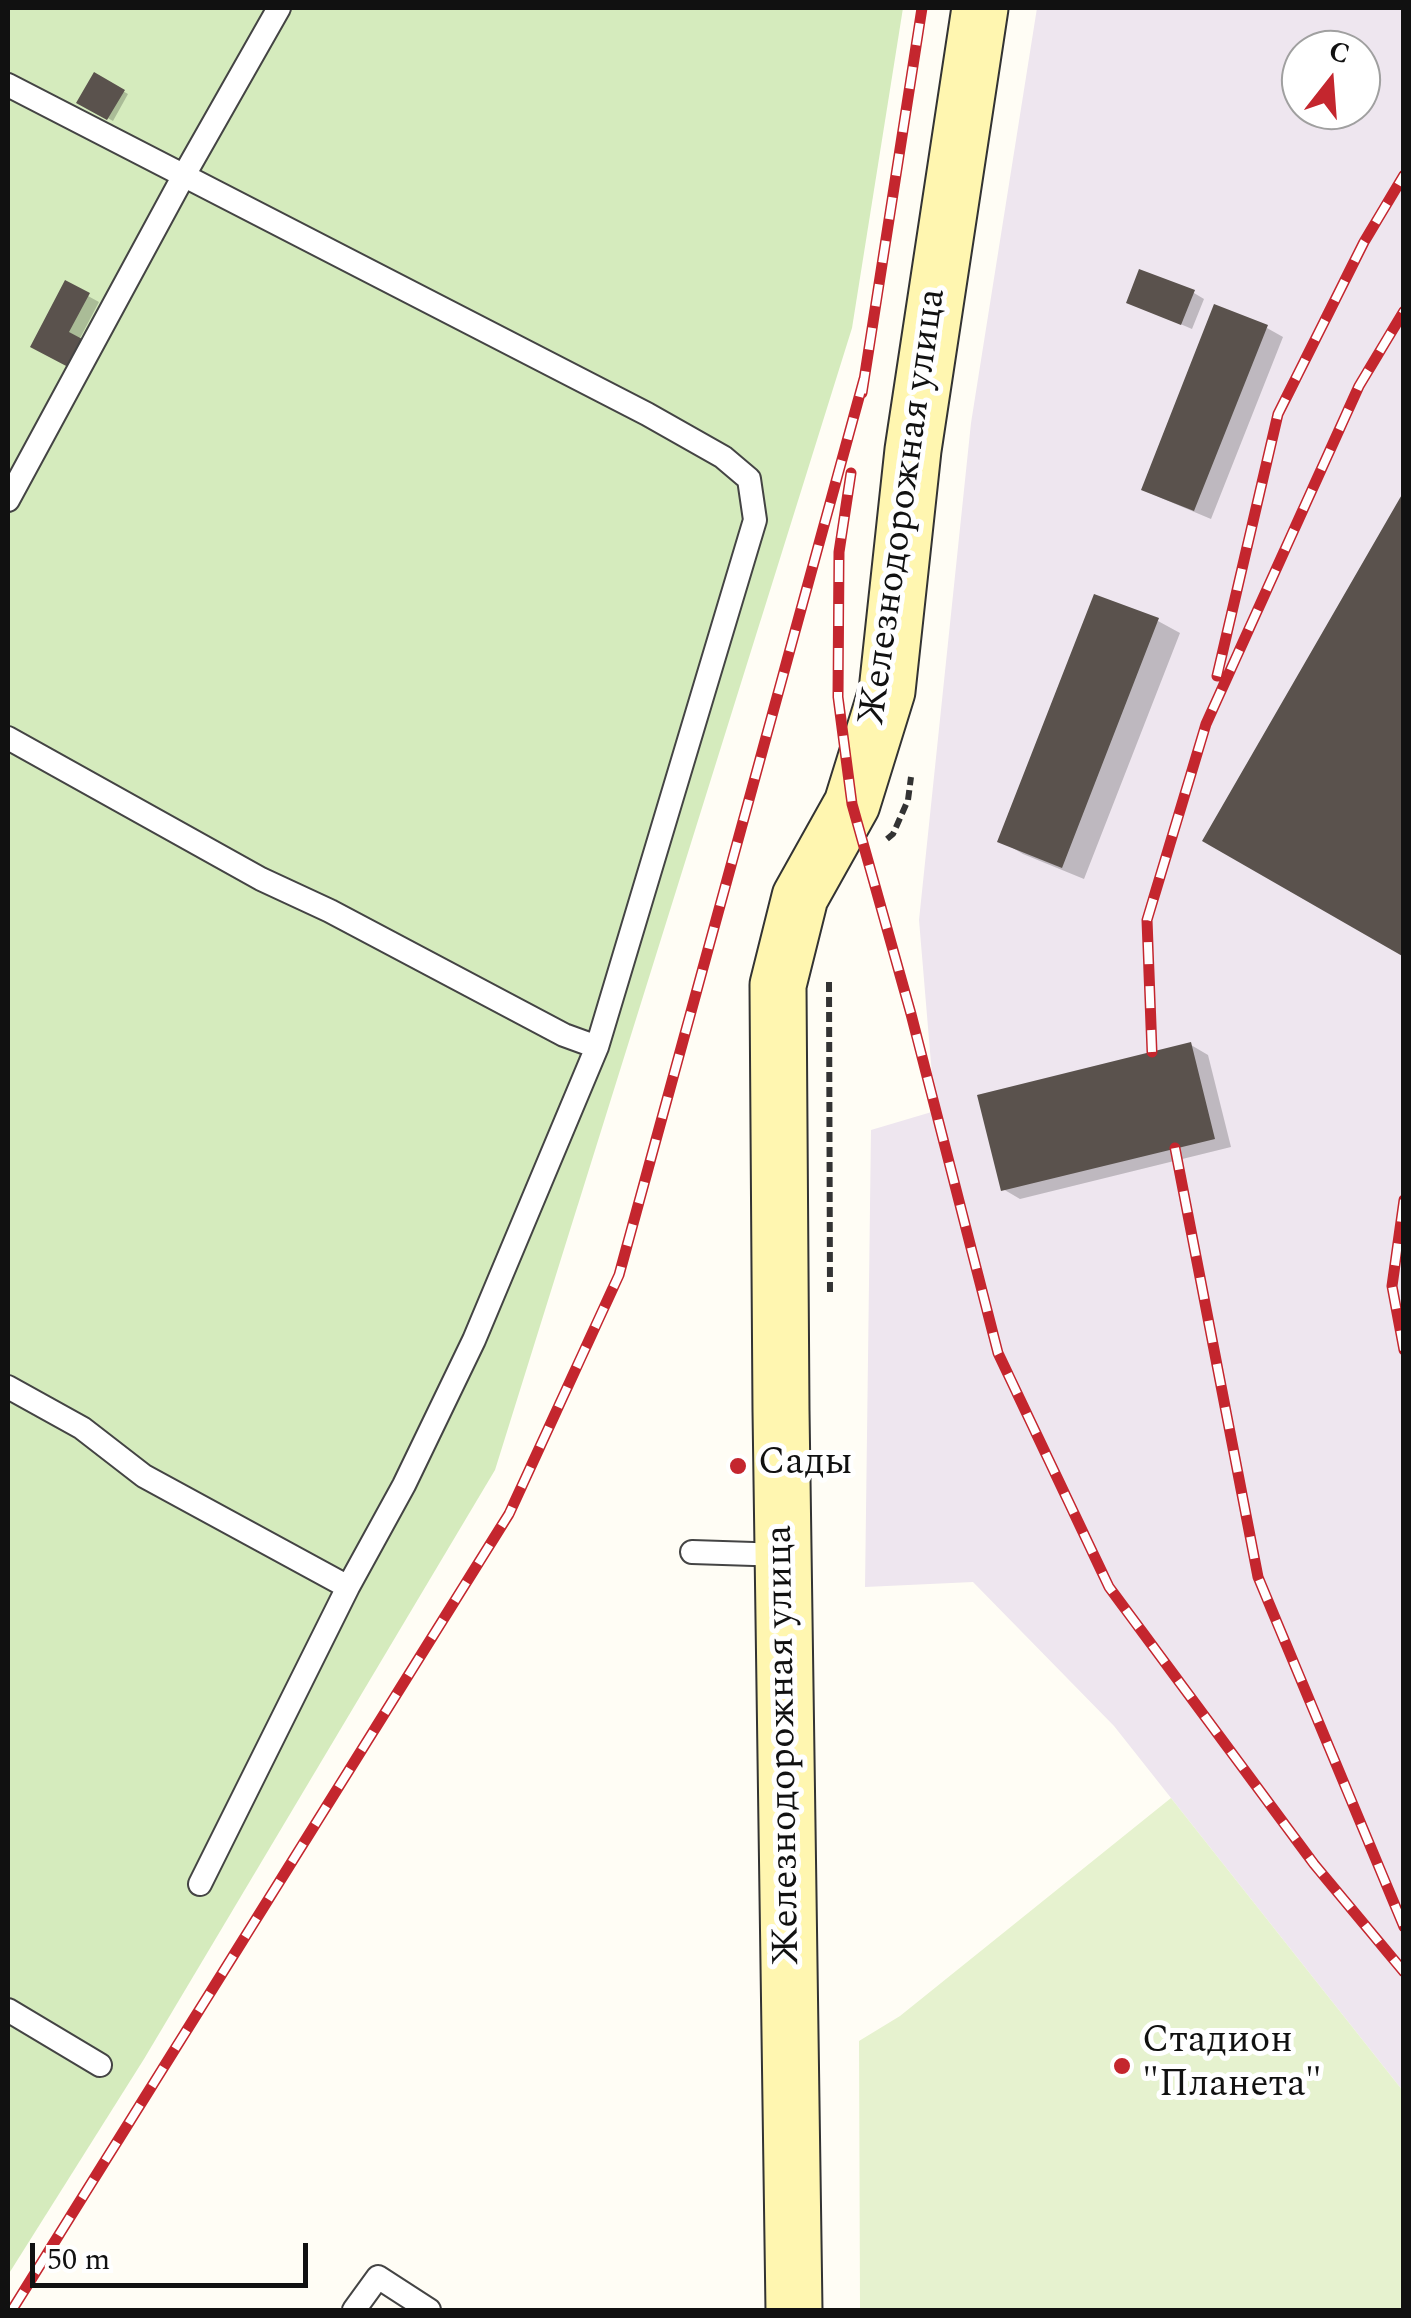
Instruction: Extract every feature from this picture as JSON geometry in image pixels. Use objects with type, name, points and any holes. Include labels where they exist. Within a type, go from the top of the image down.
[{"type":"street","name":"Железнодорожная улица","points":[[794,2310],[778,986],[800,897],[852,804],[887,691],[912,450],[980,8]]},
{"type":"lane","points":[[8,500],[279,8]]},
{"type":"lane","points":[[8,85],[647,414],[722,457],[750,479],[754,520],[597,1047],[474,1340],[200,1884]]},
{"type":"lane","points":[[8,738],[261,879],[330,910],[564,1035],[597,1047]]},
{"type":"lane","points":[[8,1387],[82,1428],[144,1476],[348,1587]]},
{"type":"lane","points":[[692,1552],[784,1555]]},
{"type":"lane","points":[[8,2010],[100,2065]]},
{"type":"lane","points":[[354,2310],[378,2277],[429,2310]]},
{"type":"path","points":[[880,846],[893,834],[908,800],[913,760]]},
{"type":"path","points":[[829,975],[830,1297]]},
{"type":"shaded area","points":[[1037,8],[1403,8],[1403,2091],[1114,1726],[973,1582],[865,1587],[871,1130],[935,1111],[919,920],[971,423]]},
{"type":"green space","points":[[8,8],[903,8],[852,328],[495,1470],[144,2059],[8,2275]]},
{"type":"green space","name":"Стадион \"Планета\"","points":[[1171,1798],[1403,2091],[1403,2310],[860,2310],[859,2041],[900,2016]]},
{"type":"building","points":[[94,72],[125,90],[107,120],[76,103]]},
{"type":"building","points":[[1139,269],[1195,290],[1181,325],[1126,303]]},
{"type":"building","points":[[65,280],[90,293],[69,332],[84,340],[70,368],[30,347]]},
{"type":"building","points":[[1214,304],[1268,325],[1194,511],[1141,490]]},
{"type":"building","points":[[1404,491],[1404,957],[1202,841]]},
{"type":"building","points":[[1094,594],[1159,618],[1062,868],[997,842]]},
{"type":"building","points":[[1191,1042],[1215,1139],[1001,1191],[977,1095]]},
{"type":"railway","points":[[862,393],[922,8]]},
{"type":"railway","points":[[1217,676],[1278,414],[1364,242],[1404,175]]},
{"type":"railway","points":[[1152,1052],[1147,920],[1206,724],[1359,386],[1404,311]]},
{"type":"railway","points":[[12,2310],[509,1514],[619,1275],[864,379]]},
{"type":"railway","points":[[851,473],[839,552],[838,697],[852,804],[911,1014],[998,1353],[1109,1587],[1314,1864],[1404,1972]]},
{"type":"railway","points":[[1175,1148],[1258,1577],[1404,1927]]},
{"type":"railway","points":[[1404,1200],[1392,1286],[1404,1350]]},
{"type":"place","name":"Сады","points":[[738,1466]]},
{"type":"place","name":"Стадион \"Планета\"","points":[[1122,2066]]}]
